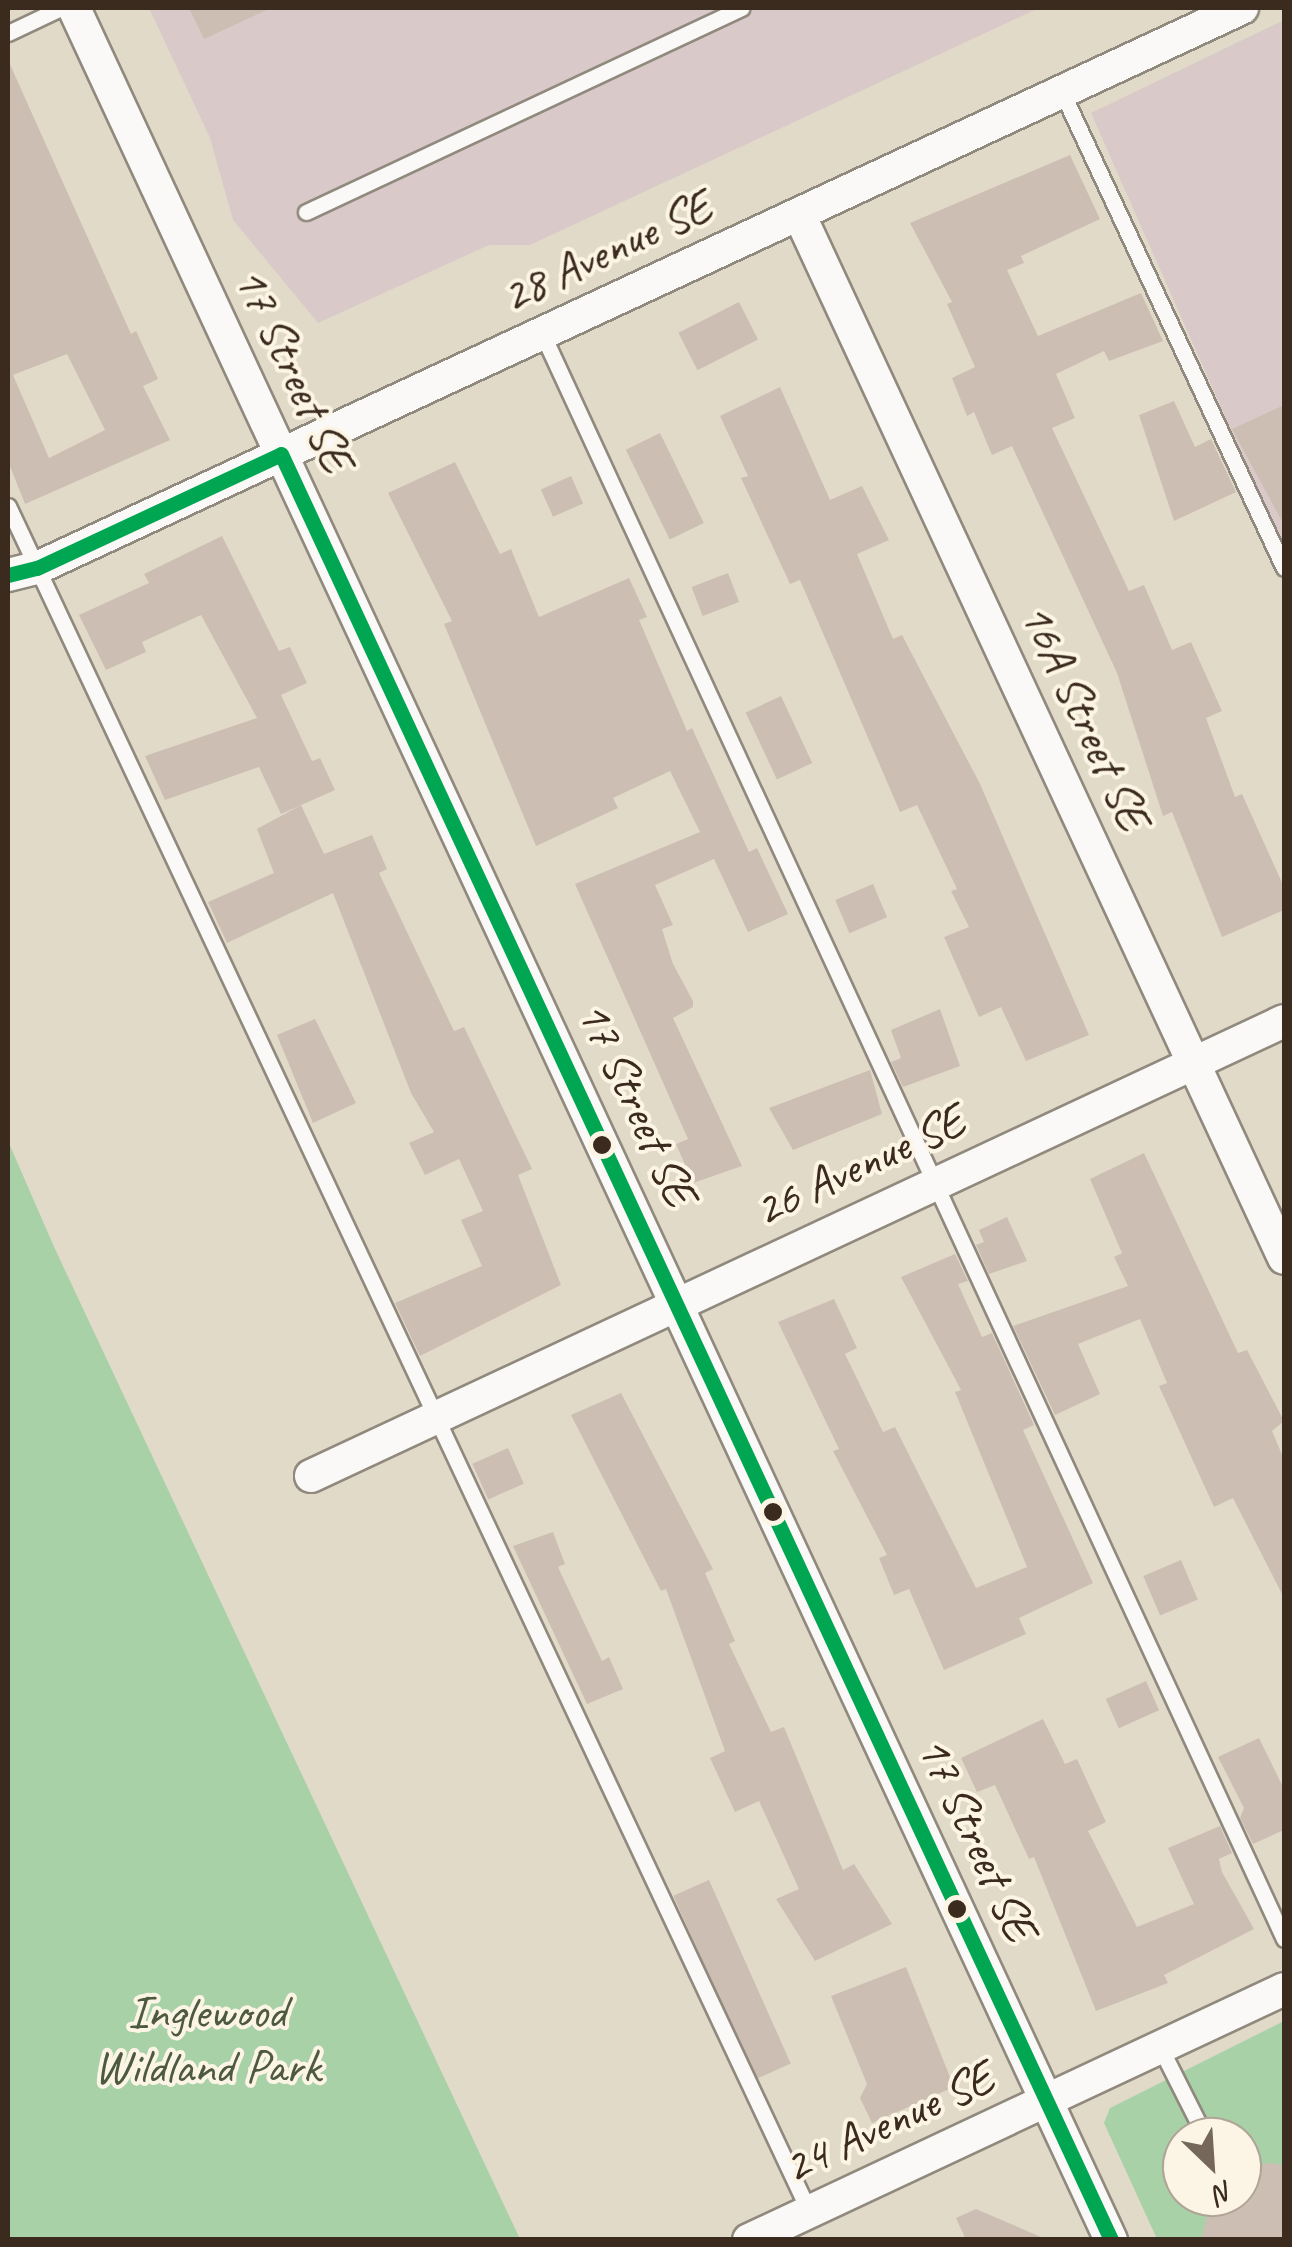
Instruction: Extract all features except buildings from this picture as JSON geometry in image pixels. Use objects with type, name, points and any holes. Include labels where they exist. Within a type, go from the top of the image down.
[{"type":"street","name":"17 Street SE","points":[[74,8],[1110,2240]]},
{"type":"street","name":"28 Avenue SE","points":[[22,571],[1242,8]]},
{"type":"street","name":"16A Street SE","points":[[799,214],[1284,1258]]},
{"type":"street","name":"26 Avenue SE","points":[[311,1476],[677,1301],[1284,1021]]},
{"type":"street","name":"24 Avenue SE","points":[[750,2240],[796,2225],[1045,2100],[1284,1989]]},
{"type":"lane","points":[[8,33],[60,8]]},
{"type":"lane","points":[[306,212],[742,8]]},
{"type":"lane","points":[[1062,92],[1284,568]]},
{"type":"lane","points":[[542,333],[1284,1939]]},
{"type":"lane","points":[[8,506],[22,571],[433,1417],[796,2225]]},
{"type":"lane","points":[[1160,2047],[1195,2117]]},
{"type":"shaded area","points":[[149,8],[1039,8],[530,245],[489,245],[318,323],[233,220],[210,138]]},
{"type":"shaded area","points":[[1284,20],[1284,550],[1091,113]]},
{"type":"green space","name":"Inglewood Wildland Park","points":[[8,1141],[55,1249],[520,2239],[8,2239]]},
{"type":"green space","points":[[1284,2021],[1284,2239],[1157,2239],[1104,2123],[1110,2108]]},
{"type":"transit line","points":[[281,454],[1111,2240]]},
{"type":"transit line","points":[[8,575],[37,568],[281,454]]}]
